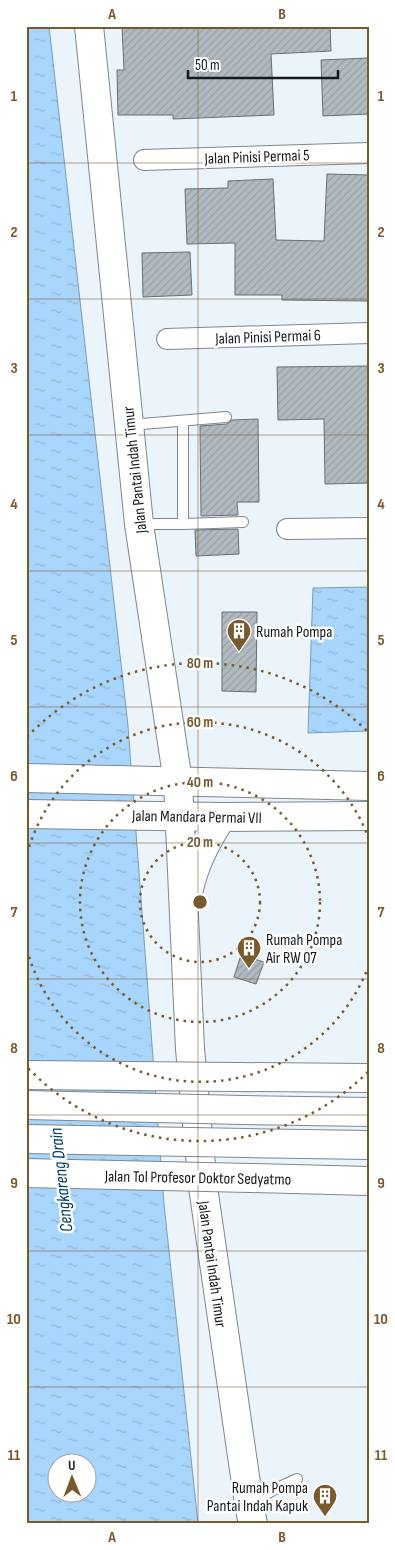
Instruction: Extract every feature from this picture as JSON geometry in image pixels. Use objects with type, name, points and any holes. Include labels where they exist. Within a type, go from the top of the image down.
[{"type":"main road","name":"Jalan Pantai Indah Timur","points":[[89,26],[139,524],[178,782],[190,1050],[202,1187],[251,1514]]},
{"type":"main road","name":"Jalan Mandara Permai VII","points":[[26,778],[369,786]]},
{"type":"main road","name":"Jalan Mandara Permai VII","points":[[26,814],[369,816]]},
{"type":"main road","name":"Jalan Pantai Indah Timur","points":[[184,913],[197,861],[208,838],[222,816]]},
{"type":"main road","points":[[26,1075],[369,1078]]},
{"type":"main road","points":[[26,1105],[369,1112]]},
{"type":"main road","points":[[26,1139],[369,1145]]},
{"type":"main road","name":"Jalan Tol Profesor Doktor Sedyatmo","points":[[26,1173],[369,1182]]},
{"type":"street","name":"Jalan Pinisi Permai 5","points":[[144,160],[369,153]]},
{"type":"street","name":"Jalan Pinisi Permai 6","points":[[166,339],[369,333]]},
{"type":"street","points":[[287,529],[369,528]]},
{"type":"lane","points":[[129,425],[226,417]]},
{"type":"lane","points":[[183,421],[183,524]]},
{"type":"lane","points":[[139,524],[243,522]]},
{"type":"lane","points":[[251,1514],[273,1490],[297,1479]]},
{"type":"water","name":"Cengkareng Drain","points":[[26,26],[49,26],[128,726],[164,1204],[198,1524],[26,1524]]},
{"type":"water","points":[[369,587],[369,731],[308,733],[313,588]]},
{"type":"building","points":[[122,26],[330,26],[331,51],[271,54],[274,115],[173,119],[173,115],[118,115],[117,70],[124,70]]},
{"type":"building","points":[[369,58],[369,114],[323,116],[321,60]]},
{"type":"building","points":[[327,174],[369,175],[368,301],[282,300],[282,295],[235,295],[235,243],[187,244],[185,189],[228,188],[228,181],[273,179],[276,240],[324,241]]},
{"type":"building","points":[[190,252],[192,295],[143,297],[142,253]]},
{"type":"building","points":[[369,366],[369,483],[325,484],[324,419],[278,420],[277,367]]},
{"type":"building","points":[[258,419],[259,502],[237,502],[238,515],[201,516],[200,426],[227,424],[232,420]]},
{"type":"building","points":[[238,529],[239,554],[196,556],[195,530]]},
{"type":"building","name":"Rumah Pompa","points":[[222,612],[257,612],[256,692],[222,691]]},
{"type":"building","name":"Rumah Pompa Air RW 07","points":[[241,955],[264,962],[256,984],[234,977]]},
{"type":"place","name":"Rumah Pompa","points":[[239,652]]},
{"type":"place","name":"Rumah Pompa Air RW 07","points":[[249,969]]},
{"type":"place","name":"Rumah Pompa Pantai Indah Kapuk","points":[[325,1517]]}]
